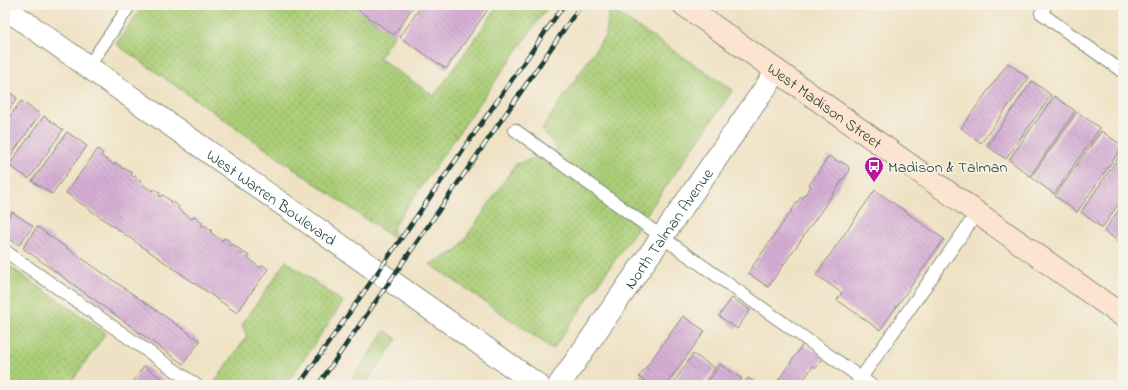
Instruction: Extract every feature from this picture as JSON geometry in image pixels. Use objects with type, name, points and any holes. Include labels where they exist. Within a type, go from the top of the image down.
[{"type":"main road","name":"West Madison Street","points":[[684,5],[1123,316]]},
{"type":"street","name":"West Warren Boulevard","points":[[5,8],[538,385]]},
{"type":"street","name":"North Talman Avenue","points":[[559,385],[777,71]]},
{"type":"lane","points":[[88,67],[130,5]]},
{"type":"lane","points":[[1046,5],[1041,13],[1123,72]]},
{"type":"lane","points":[[515,130],[863,383],[977,212]]},
{"type":"lane","points":[[5,251],[196,385]]},
{"type":"green space","points":[[143,5],[351,5],[394,35],[379,58],[434,96],[499,5],[549,5],[394,225],[393,238],[116,44]]},
{"type":"green space","points":[[609,8],[733,90],[553,349],[430,264],[457,251],[516,164],[535,158],[547,164],[557,149],[542,129],[606,34]]},
{"type":"green space","points":[[286,261],[343,302],[286,385],[213,385],[247,336],[242,325]]},
{"type":"green space","points":[[9,266],[106,333],[69,385],[5,385],[5,273]]},
{"type":"green space","points":[[385,331],[397,339],[365,385],[348,385]]},
{"type":"building","points":[[351,5],[414,5],[394,35]]},
{"type":"building","points":[[422,5],[491,5],[446,69],[400,37]]},
{"type":"building","points":[[1008,63],[1029,78],[981,143],[961,128]]},
{"type":"building","points":[[1032,81],[1051,95],[1006,159],[987,146]]},
{"type":"building","points":[[5,89],[17,98],[5,116]]},
{"type":"building","points":[[1054,96],[1075,111],[1030,176],[1009,160]]},
{"type":"building","points":[[21,101],[40,114],[5,164],[5,123]]},
{"type":"building","points":[[1077,112],[1100,128],[1054,194],[1031,177]]},
{"type":"building","points":[[44,116],[63,130],[29,179],[9,165]]},
{"type":"building","points":[[1101,131],[1123,146],[1077,212],[1055,196]]},
{"type":"building","points":[[67,132],[87,146],[52,194],[32,181]]},
{"type":"building","points":[[98,149],[103,153],[101,156],[114,165],[115,163],[122,167],[121,168],[124,168],[132,173],[131,175],[141,180],[140,182],[152,191],[154,189],[160,193],[160,197],[163,195],[171,201],[170,202],[172,204],[174,202],[179,207],[178,209],[192,219],[194,216],[203,223],[201,225],[203,227],[205,225],[212,231],[210,232],[222,241],[224,238],[230,242],[229,245],[230,246],[232,244],[241,250],[240,253],[242,255],[244,252],[249,256],[248,258],[260,268],[263,265],[268,269],[237,313],[66,193]]},
{"type":"building","points":[[1123,151],[1123,197],[1102,228],[1081,212]]},
{"type":"building","points":[[829,156],[848,166],[849,171],[768,287],[748,273],[801,197],[802,199],[811,186],[809,185]]},
{"type":"building","points":[[875,190],[944,239],[880,330],[837,300],[842,293],[816,275]]},
{"type":"building","points":[[1123,204],[1123,244],[1104,231]]},
{"type":"building","points":[[12,212],[33,226],[19,245],[5,236],[5,222]]},
{"type":"building","points":[[37,227],[200,341],[183,364],[23,248]]},
{"type":"building","points":[[732,298],[750,310],[737,329],[719,316]]},
{"type":"building","points":[[683,316],[705,331],[666,385],[650,385],[639,377]]},
{"type":"building","points":[[803,344],[824,357],[816,368],[813,366],[800,385],[775,385]]},
{"type":"building","points":[[693,354],[715,368],[702,385],[672,385]]},
{"type":"building","points":[[720,364],[742,379],[738,385],[706,385]]},
{"type":"building","points":[[144,366],[171,385],[131,385]]},
{"type":"building","points":[[748,378],[760,385],[743,385]]},
{"type":"railway","points":[[299,385],[564,5]]},
{"type":"railway","points":[[318,385],[581,5]]},
{"type":"place","name":"Madison & Talman","points":[[874,183]]}]
